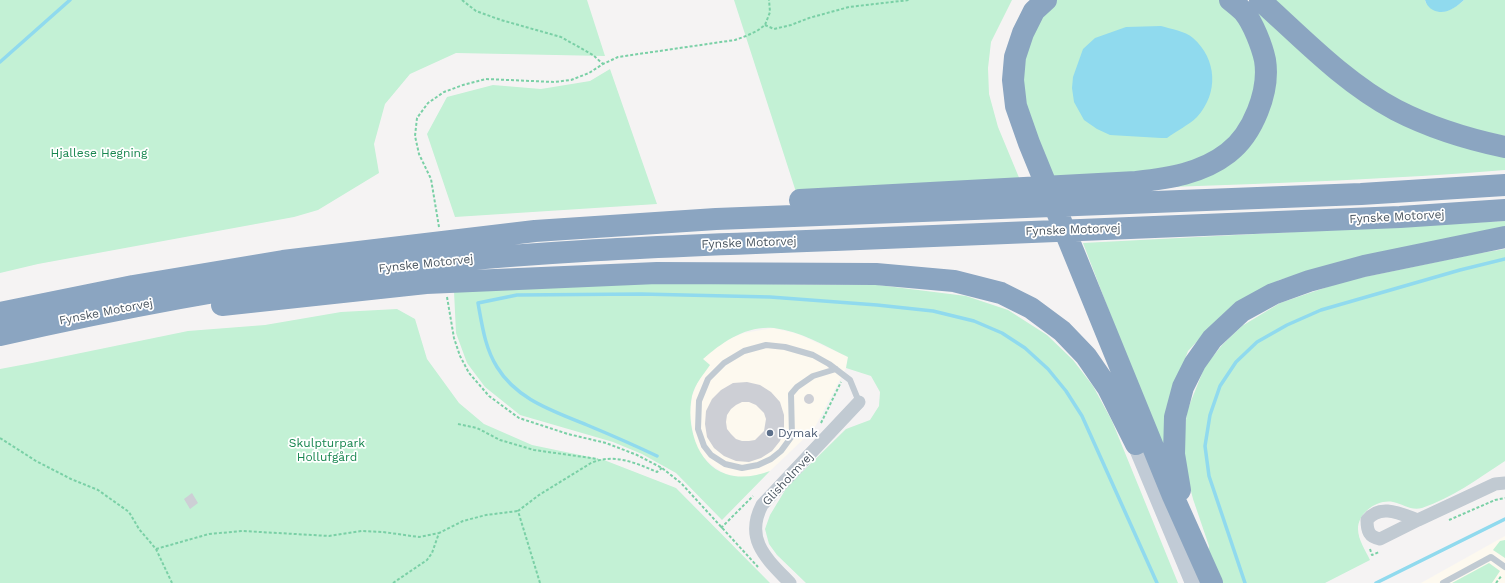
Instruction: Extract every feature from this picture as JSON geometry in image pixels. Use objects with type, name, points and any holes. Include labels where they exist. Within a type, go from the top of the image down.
[{"type":"highway","points":[[1027,0],[1023,3],[1009,29],[1001,54],[999,82],[1003,112],[1023,146],[1080,285],[1212,583]]},
{"type":"highway","points":[[1023,146],[1013,80],[1015,58],[1023,33],[1034,11],[1046,0]]},
{"type":"highway","points":[[535,231],[656,208],[1136,182],[1169,178],[1192,172],[1210,164],[1228,153],[1254,122],[1261,103],[1265,81],[1265,60],[1258,38],[1244,13],[1230,0]]},
{"type":"highway","points":[[1260,0],[1361,88],[1396,110],[1440,130],[1472,140],[1505,147]]},
{"type":"highway","name":"Fynske Motorvej","points":[[0,313],[133,286],[283,261],[535,231],[716,218],[1362,194],[1505,185]]},
{"type":"highway","name":"Fynske Motorvej","points":[[0,335],[63,321],[218,291],[335,273],[490,256],[669,246],[1400,217],[1505,210]]},
{"type":"highway","points":[[1201,558],[1181,494],[1174,454],[1175,417],[1183,387],[1195,363],[1212,339],[1242,311],[1273,294],[1309,281],[1364,266],[1505,237]]},
{"type":"highway","points":[[63,321],[133,316],[247,302],[434,283],[657,273],[876,274],[954,281],[1001,293],[1031,308],[1062,330],[1086,356],[1108,388],[1136,444]]},
{"type":"highway","points":[[1080,285],[1136,444]]},
{"type":"street","name":"Glisholmvej","points":[[790,583],[766,558],[758,543],[755,529],[757,516],[762,505],[859,402]]},
{"type":"street","points":[[1136,444],[1194,583]]},
{"type":"street","points":[[1418,520],[1495,484],[1505,483]]},
{"type":"lane","points":[[836,369],[813,376],[803,381],[796,387],[792,394],[792,436],[781,451],[771,459],[758,465],[742,468],[724,464],[711,455],[704,446],[698,429],[699,401],[702,393],[708,379],[724,363],[744,351],[766,345],[785,347],[812,355],[836,369],[850,380],[859,402]]},
{"type":"lane","points":[[1443,583],[1491,557],[1505,567]]},
{"type":"path","points":[[462,0],[476,11],[501,20],[561,37],[593,55],[603,64]]},
{"type":"path","points":[[436,203],[431,179],[419,154],[415,136],[417,118],[428,103],[444,92],[486,79],[554,82],[571,80],[589,74],[603,64],[618,57],[735,40],[757,31],[765,25],[770,12],[769,0]]},
{"type":"path","points":[[765,25],[774,29],[849,7],[909,0]]},
{"type":"path","points":[[449,314],[454,338],[460,356],[469,373],[489,396],[519,418],[568,434],[606,443],[636,455],[662,468],[681,483],[762,572]]},
{"type":"path","points":[[458,424],[477,428],[500,440],[534,450],[599,460],[610,458],[626,460],[657,472],[662,468]]},
{"type":"path","points":[[0,438],[71,479],[98,490],[129,512],[139,529],[156,549],[172,583]]},
{"type":"path","points":[[156,549],[209,534],[243,531],[328,536],[362,531],[383,532],[419,537],[439,533],[463,521],[486,515],[518,511],[539,495],[599,460]]},
{"type":"path","points":[[518,511],[540,583]]},
{"type":"path","points":[[393,583],[427,560],[432,552],[439,533]]},
{"type":"path","points":[[1496,583],[1505,570]]},
{"type":"shaded area","points":[[773,328],[798,334],[848,357],[846,368],[814,429],[770,471],[756,476],[740,477],[725,474],[701,455],[694,440],[690,413],[692,396],[698,381],[710,365],[703,359],[715,348],[731,338],[744,333]]},
{"type":"shaded area","points":[[1505,536],[1505,583],[1421,583]]},
{"type":"green space","name":"Hjallese Hegning","points":[[0,0],[587,0],[605,56],[456,53],[410,74],[385,104],[374,144],[379,173],[318,210],[294,217],[38,264],[0,273]]},
{"type":"green space","points":[[734,0],[1012,0],[991,42],[988,68],[989,94],[998,127],[1020,180],[796,192]]},
{"type":"green space","points":[[1055,0],[1222,0],[1235,12],[1256,59],[1256,83],[1247,116],[1224,147],[1177,170],[1051,178],[1024,111],[1021,56],[1049,4]]},
{"type":"green space","points":[[1273,0],[1425,0],[1426,3],[1440,12],[1453,8],[1464,0],[1505,0],[1505,136],[1456,126],[1401,103],[1362,79]]},
{"type":"green space","points":[[1254,2],[1322,65],[1505,151],[1505,170],[1380,178],[1170,187],[1260,120]]},
{"type":"green space","points":[[610,69],[657,204],[455,217],[427,134],[447,97],[493,85],[541,89],[590,81]]},
{"type":"green space","points":[[1505,221],[1505,227],[1368,256],[1279,280],[1222,315],[1188,351],[1166,409],[1166,460],[1083,243]]},
{"type":"green space","points":[[1505,249],[1505,461],[1455,493],[1422,508],[1414,509],[1393,502],[1387,502],[1370,508],[1361,518],[1358,533],[1370,560],[1325,583],[1222,583],[1208,554],[1209,546],[1193,499],[1184,464],[1184,438],[1187,411],[1205,366],[1223,344],[1242,326],[1280,303],[1345,281]]},
{"type":"green space","points":[[628,283],[878,285],[966,296],[1008,310],[1047,335],[1073,360],[1093,386],[1112,421],[1178,583],[806,583],[777,555],[769,544],[765,529],[770,515],[787,487],[846,429],[870,420],[879,406],[880,392],[871,376],[846,368],[848,357],[793,332],[774,328],[754,329],[727,341],[703,359],[710,365],[695,388],[692,396],[691,407],[692,430],[700,452],[707,462],[716,469],[732,476],[748,476],[770,471],[722,520],[676,473],[642,454],[613,442],[520,415],[485,387],[467,363],[456,333],[454,291]]},
{"type":"green space","name":"Skulpturpark Hollufgård","points":[[397,309],[415,319],[427,359],[459,403],[484,424],[532,445],[604,460],[676,488],[770,583],[0,583],[0,369],[188,331],[265,325],[341,312]]},
{"type":"green space","points":[[1505,540],[1505,558],[1493,550],[1500,541]]},
{"type":"green space","points":[[1489,563],[1500,571],[1492,583],[1452,583]]},
{"type":"water","points":[[1425,0],[1464,0],[1446,12],[1437,12],[1428,6]]},
{"type":"water","points":[[1161,26],[1182,32],[1193,38],[1201,46],[1211,66],[1212,87],[1204,108],[1197,117],[1167,138],[1110,135],[1097,129],[1084,120],[1074,102],[1072,88],[1073,77],[1083,49],[1095,38],[1126,27]]},
{"type":"building","points":[[747,382],[760,385],[771,392],[780,402],[784,415],[784,429],[780,441],[772,451],[761,458],[749,462],[736,461],[724,456],[714,448],[707,437],[705,424],[706,411],[712,399],[721,390],[733,383]],"holes":[[[742,402],[749,402],[756,405],[764,413],[766,419],[764,431],[755,440],[742,441],[736,439],[727,429],[727,415],[736,405]]]},
{"type":"building","points":[[807,394],[811,394],[813,395],[813,403],[807,404],[804,401],[804,397]]},
{"type":"building","points":[[192,493],[198,503],[190,509],[184,499]]},
{"type":"waterway","points":[[0,62],[70,0]]},
{"type":"waterway","points":[[1245,583],[1209,476],[1205,446],[1210,415],[1220,386],[1236,362],[1257,342],[1287,325],[1321,310],[1460,270],[1505,259]]},
{"type":"waterway","points":[[657,456],[549,409],[537,403],[515,388],[505,378],[493,360],[484,336],[478,303],[517,295],[641,294],[770,297],[933,311],[974,321],[1002,333],[1025,348],[1048,369],[1066,391],[1082,416],[1157,583]]},
{"type":"waterway","points":[[1376,583],[1505,519]]},
{"type":"place","name":"Dymak","points":[[770,433]]}]
